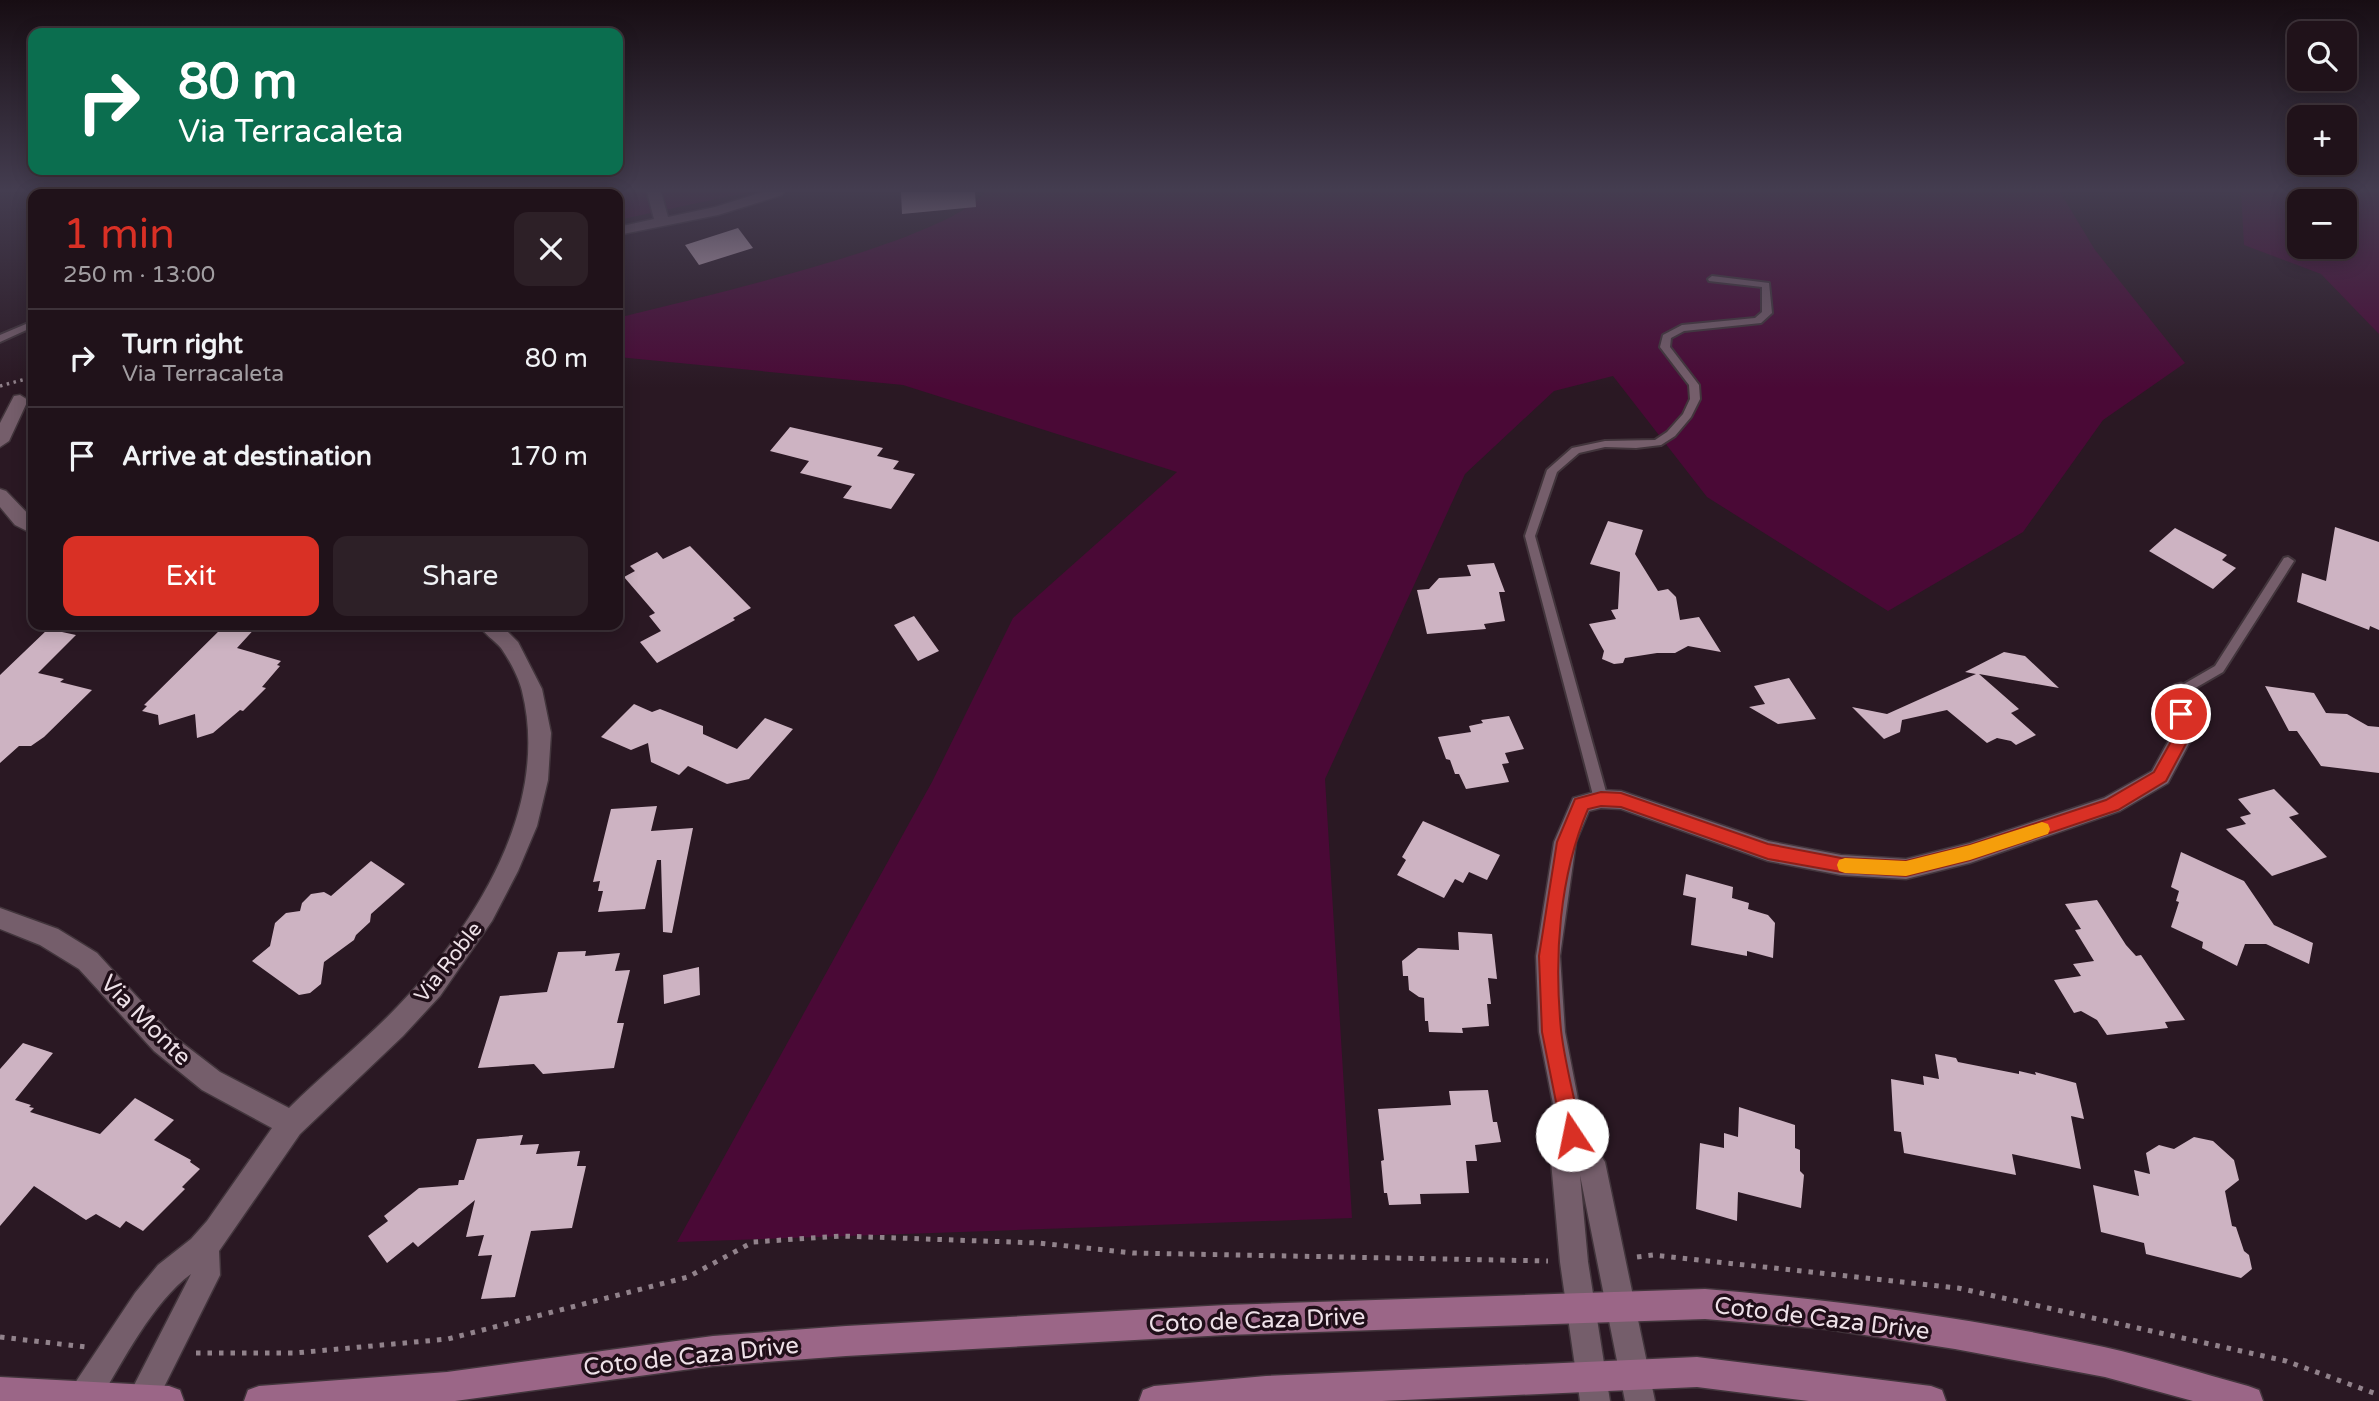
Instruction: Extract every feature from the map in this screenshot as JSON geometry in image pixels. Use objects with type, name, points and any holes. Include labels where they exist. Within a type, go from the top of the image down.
[{"type":"main road","name":"Coto de Caza Drive","points":[[259,1401],[447,1387],[713,1351],[832,1342],[1226,1320],[1705,1304],[1826,1314],[2105,1362],[2248,1401]]},
{"type":"main road","points":[[1154,1401],[1266,1391],[1637,1388],[1696,1372],[1931,1401]]},
{"type":"main road","points":[[0,1392],[156,1400]]},
{"type":"street","points":[[0,400],[26,399]]},
{"type":"street","points":[[0,441],[26,399]]},
{"type":"street","points":[[0,495],[28,525]]},
{"type":"street","name":"Via Roble","points":[[84,1397],[111,1350],[169,1274],[204,1246],[292,1124],[381,1040],[430,989],[485,914],[517,852],[536,790],[540,746],[537,710],[527,676],[510,647],[494,630]]},
{"type":"street","points":[[1637,1388],[1591,1162],[1572,1135],[1552,1032],[1548,956],[1565,842],[1581,804],[1601,799],[1621,800],[1768,851],[1841,865],[1906,869],[1970,853],[2112,805],[2160,777],[2181,738],[2181,691]]},
{"type":"street","name":"Via Monte","points":[[0,918],[49,937],[88,961],[123,1002],[173,1050],[211,1081],[292,1124]]},
{"type":"street","points":[[1572,1135],[1565,1161],[1580,1309],[1592,1389]]},
{"type":"street","points":[[156,1400],[206,1275],[204,1246]]},
{"type":"lane","points":[[1601,799],[1530,536],[1552,470],[1576,450],[1605,444],[1657,443],[1671,433],[1687,415],[1695,399],[1694,385],[1665,347],[1666,337],[1682,328],[1758,321],[1767,313],[1766,285],[1712,279]]},
{"type":"lane","points":[[0,339],[28,326]]},
{"type":"lane","points":[[2181,691],[2219,669],[2288,561]]},
{"type":"shaded area","points":[[844,257],[2101,257],[2185,363],[2103,420],[2023,532],[1888,611],[1707,497],[1613,376],[1554,391],[1465,474],[1325,779],[1352,1218],[677,1242],[932,782],[1013,618],[1177,472],[903,385],[623,357],[623,317]]},
{"type":"shaded area","points":[[2277,257],[2379,257],[2379,334],[2321,274]]},
{"type":"building","points":[[694,257],[723,257],[699,265]]},
{"type":"building","points":[[790,427],[883,448],[877,456],[899,461],[893,469],[915,474],[891,509],[843,498],[852,486],[800,473],[809,461],[770,451]]},
{"type":"building","points":[[1608,521],[1643,530],[1635,554],[1658,591],[1668,589],[1676,597],[1680,620],[1699,617],[1721,652],[1688,646],[1675,653],[1625,658],[1623,663],[1614,664],[1602,659],[1604,651],[1589,624],[1616,619],[1611,610],[1618,609],[1620,572],[1590,564]]},
{"type":"building","points":[[2335,527],[2379,542],[2379,630],[2370,626],[2369,630],[2297,602],[2302,573],[2326,581]]},
{"type":"building","points":[[2175,528],[2227,555],[2222,560],[2236,568],[2213,589],[2149,551]]},
{"type":"building","points":[[690,546],[751,608],[733,618],[735,620],[657,663],[640,642],[661,631],[649,616],[655,613],[624,577],[635,571],[630,566],[657,552],[663,559]]},
{"type":"building","points":[[1494,563],[1505,592],[1499,592],[1505,621],[1484,624],[1486,629],[1427,634],[1417,590],[1429,589],[1439,578],[1471,576],[1467,565]]},
{"type":"building","points":[[914,616],[939,651],[918,661],[894,625]]},
{"type":"building","points":[[47,630],[53,630],[76,635],[38,673],[92,690],[44,737],[31,746],[19,746],[0,763],[0,675]]},
{"type":"building","points":[[220,630],[253,630],[237,648],[281,661],[277,665],[280,666],[262,687],[266,688],[243,711],[240,710],[213,733],[197,738],[195,714],[159,725],[158,715],[142,711],[147,706],[144,705]]},
{"type":"building","points":[[2004,652],[2025,656],[2059,688],[1979,674],[2019,709],[2011,713],[2036,735],[2016,745],[1997,738],[1987,743],[1947,710],[1902,720],[1900,732],[1884,739],[1852,707],[1887,714],[1976,674],[1965,672]]},
{"type":"building","points":[[1789,678],[1816,719],[1778,724],[1749,707],[1765,704],[1754,686]]},
{"type":"building","points":[[2265,686],[2314,693],[2326,713],[2347,714],[2368,726],[2379,727],[2379,773],[2321,766],[2297,731],[2289,731]]},
{"type":"building","points":[[634,704],[652,712],[660,709],[703,726],[703,734],[737,749],[765,718],[793,729],[749,779],[727,784],[688,766],[679,775],[651,762],[648,743],[631,750],[601,737]]},
{"type":"building","points":[[1509,716],[1524,749],[1505,753],[1509,763],[1502,764],[1509,782],[1466,789],[1459,774],[1455,774],[1450,760],[1446,759],[1438,737],[1471,732],[1469,726],[1483,723],[1481,720]]},
{"type":"building","points":[[2274,789],[2299,814],[2289,817],[2327,857],[2272,876],[2226,829],[2246,824],[2240,817],[2251,814],[2238,799]]},
{"type":"building","points":[[657,806],[651,831],[693,828],[672,933],[663,932],[661,860],[657,860],[645,909],[598,912],[603,891],[598,891],[600,881],[593,882],[611,809]]},
{"type":"building","points":[[1423,821],[1500,855],[1487,880],[1469,872],[1463,883],[1455,879],[1444,898],[1397,875],[1406,860],[1402,857]]},
{"type":"building","points":[[2181,852],[2244,881],[2274,925],[2313,943],[2309,964],[2266,944],[2245,944],[2237,966],[2202,948],[2203,942],[2171,927],[2179,902],[2176,901],[2179,891],[2171,887]]},
{"type":"building","points":[[371,861],[405,884],[371,914],[370,922],[354,940],[324,962],[321,984],[310,993],[299,995],[252,961],[270,946],[275,923],[286,913],[300,911],[302,903],[311,894],[324,892],[331,896]]},
{"type":"building","points":[[1686,874],[1733,887],[1732,898],[1749,903],[1748,909],[1768,915],[1775,923],[1773,958],[1747,951],[1747,956],[1691,945],[1696,898],[1683,895]]},
{"type":"building","points":[[2097,900],[2126,945],[2136,956],[2141,955],[2185,1020],[2165,1022],[2168,1028],[2107,1035],[2097,1020],[2081,1011],[2074,1013],[2054,980],[2081,976],[2073,964],[2094,961],[2075,930],[2081,929],[2065,904]]},
{"type":"building","points":[[1458,932],[1492,934],[1497,979],[1488,978],[1491,1004],[1487,1004],[1489,1026],[1462,1028],[1463,1033],[1429,1032],[1428,1021],[1425,1021],[1424,998],[1409,990],[1408,976],[1403,976],[1402,961],[1418,948],[1459,950]]},
{"type":"building","points":[[586,951],[585,956],[620,953],[615,971],[630,970],[617,1023],[624,1023],[614,1068],[543,1074],[534,1064],[478,1068],[500,996],[547,992],[558,952]]},
{"type":"building","points":[[699,967],[700,995],[664,1004],[663,975]]},
{"type":"building","points":[[23,1043],[53,1053],[15,1100],[31,1105],[29,1107],[34,1108],[30,1112],[100,1134],[135,1098],[174,1120],[154,1140],[191,1160],[190,1162],[200,1169],[182,1187],[185,1189],[143,1231],[126,1221],[120,1228],[96,1214],[86,1220],[34,1186],[0,1226],[0,1069]]},
{"type":"building","points":[[1935,1054],[1956,1058],[1958,1062],[2019,1074],[2019,1071],[2036,1075],[2035,1072],[2076,1083],[2084,1119],[2071,1116],[2081,1169],[2012,1154],[2016,1175],[1904,1153],[1901,1132],[1894,1131],[1891,1079],[1924,1085],[1923,1076],[1939,1079]]},
{"type":"building","points":[[1488,1090],[1493,1122],[1497,1122],[1501,1142],[1475,1145],[1477,1161],[1466,1161],[1469,1193],[1420,1194],[1421,1204],[1389,1205],[1387,1193],[1384,1193],[1381,1161],[1384,1160],[1378,1109],[1451,1105],[1449,1091]]},
{"type":"building","points":[[1739,1107],[1795,1125],[1795,1148],[1800,1150],[1800,1171],[1804,1175],[1801,1208],[1738,1192],[1737,1221],[1696,1209],[1700,1143],[1724,1148],[1724,1133],[1738,1137]]},
{"type":"building","points":[[523,1135],[520,1145],[539,1144],[536,1154],[580,1151],[577,1166],[586,1166],[572,1228],[531,1231],[515,1297],[481,1299],[492,1255],[478,1256],[484,1235],[466,1237],[475,1200],[418,1247],[413,1242],[387,1263],[368,1236],[388,1221],[384,1216],[419,1188],[458,1185],[459,1180],[464,1180],[477,1139]]},
{"type":"building","points":[[2194,1137],[2213,1141],[2234,1160],[2239,1180],[2225,1191],[2232,1226],[2236,1227],[2244,1251],[2249,1255],[2252,1269],[2241,1278],[2146,1254],[2144,1243],[2101,1232],[2093,1185],[2139,1196],[2134,1170],[2150,1174],[2146,1153],[2159,1145],[2174,1149]]},
{"type":"slow traffic","points":[[1845,865],[1906,869],[1970,853],[2042,829]]},
{"type":"route","points":[[1572,1135],[1552,1032],[1548,956],[1565,842],[1581,804],[1601,799],[1621,800],[1701,830],[1768,851],[1841,865],[1906,869],[1970,853],[2112,805],[2160,777],[2181,738],[2181,714]]}]
